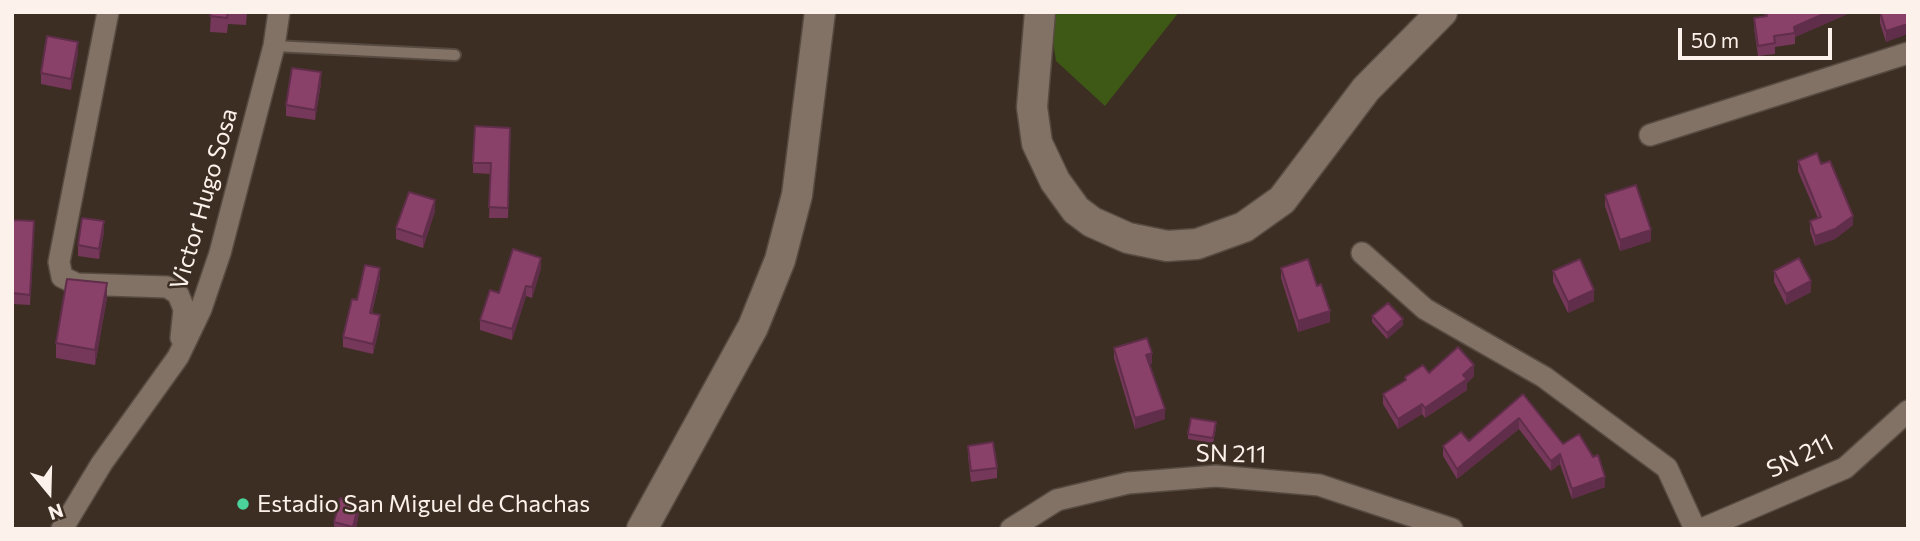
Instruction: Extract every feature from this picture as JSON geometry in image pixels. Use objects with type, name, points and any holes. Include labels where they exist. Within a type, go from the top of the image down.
[{"type":"street","points":[[108,12],[59,262],[62,277],[77,284],[167,286],[178,294],[184,309],[178,357]]},
{"type":"street","name":"Victor Hugo Sosa","points":[[62,529],[102,463],[178,357],[220,253],[274,46],[279,12]]},
{"type":"street","points":[[642,529],[753,327],[780,261],[797,195],[820,12]]},
{"type":"street","points":[[1040,12],[1033,118],[1037,143],[1055,181],[1076,210],[1092,222],[1128,238],[1167,246],[1197,244],[1231,232],[1282,200],[1366,89],[1442,12]]},
{"type":"street","points":[[1650,135],[1908,53]]},
{"type":"street","points":[[1362,253],[1425,309],[1544,377],[1667,468],[1695,529]]},
{"type":"street","name":"SN 211","points":[[1702,529],[1845,468],[1908,411]]},
{"type":"street","name":"SN 211","points":[[1011,529],[1057,500],[1128,483],[1216,476],[1319,485],[1452,529]]},
{"type":"lane","points":[[274,46],[455,55]]},
{"type":"green space","points":[[1048,12],[1179,12],[1105,106],[1056,61]]},
{"type":"building","points":[[211,12],[228,12],[227,18],[210,16]]},
{"type":"building","points":[[1766,12],[1828,12],[1794,27],[1795,33],[1774,36],[1775,43],[1758,46],[1754,18],[1767,16]]},
{"type":"building","points":[[1880,12],[1908,12],[1908,24],[1886,31]]},
{"type":"building","points":[[47,36],[78,42],[71,79],[41,73]]},
{"type":"building","points":[[292,68],[321,72],[315,110],[286,105]]},
{"type":"building","points":[[475,126],[510,128],[508,208],[489,207],[491,163],[473,163]]},
{"type":"building","points":[[1817,153],[1821,164],[1830,161],[1853,216],[1835,229],[1815,236],[1810,221],[1821,217],[1798,161]]},
{"type":"building","points":[[1636,185],[1651,230],[1620,240],[1605,195]]},
{"type":"building","points":[[409,192],[435,200],[423,237],[396,228]]},
{"type":"building","points":[[82,218],[104,221],[99,249],[78,245]]},
{"type":"building","points":[[13,220],[34,221],[30,295],[12,293]]},
{"type":"building","points":[[513,249],[541,258],[532,287],[526,286],[512,329],[480,320],[490,290],[499,293]]},
{"type":"building","points":[[1799,258],[1811,281],[1786,294],[1774,271]]},
{"type":"building","points":[[1308,259],[1317,286],[1321,284],[1330,311],[1298,321],[1281,268]]},
{"type":"building","points":[[1580,259],[1594,290],[1568,302],[1553,271]]},
{"type":"building","points":[[365,265],[380,268],[370,313],[380,315],[373,344],[343,337],[352,299],[357,300]]},
{"type":"building","points":[[67,279],[107,283],[95,350],[56,343]]},
{"type":"building","points":[[1388,303],[1403,319],[1387,333],[1372,316]]},
{"type":"building","points":[[1147,338],[1152,353],[1146,355],[1165,409],[1135,418],[1114,348]]},
{"type":"building","points":[[1458,347],[1474,365],[1463,375],[1467,379],[1425,408],[1422,404],[1398,419],[1383,394],[1406,380],[1405,377],[1423,365],[1429,373]]},
{"type":"building","points":[[1523,394],[1563,444],[1579,434],[1593,457],[1598,455],[1605,477],[1572,489],[1560,454],[1551,461],[1519,418],[1457,469],[1443,446],[1461,432],[1469,441]]},
{"type":"building","points":[[1191,418],[1216,422],[1213,438],[1188,434]]},
{"type":"building","points":[[993,442],[997,468],[971,471],[968,446]]},
{"type":"building","points":[[340,498],[359,503],[353,527],[334,522]]},
{"type":"place","name":"Estadio San Miguel de Chachas","points":[[243,504]]}]
